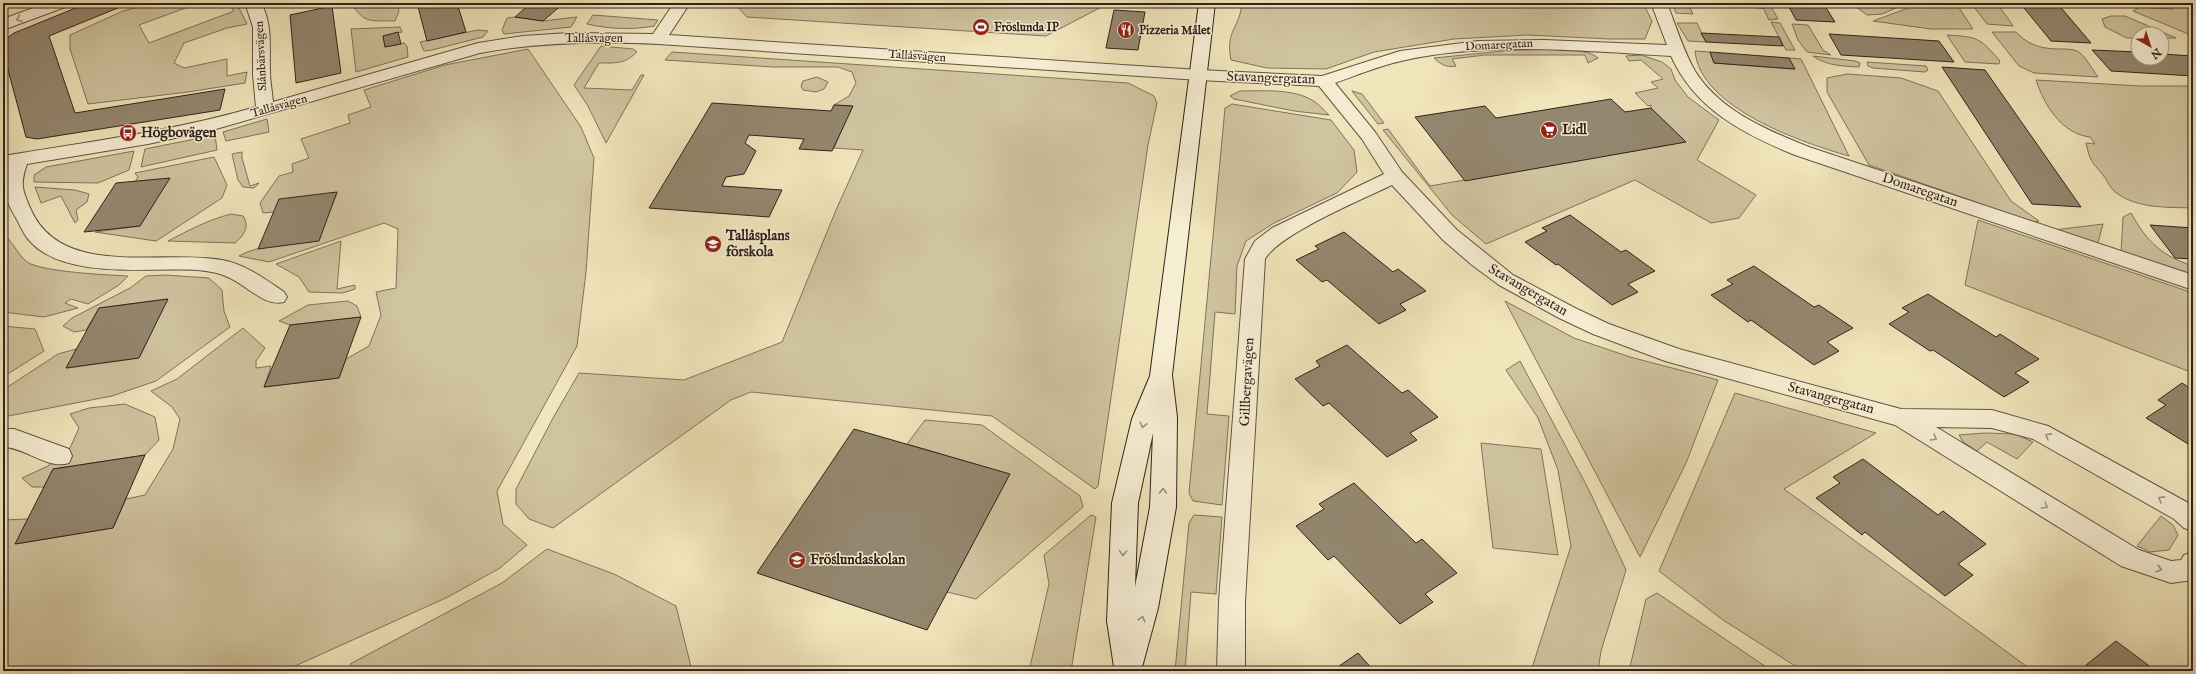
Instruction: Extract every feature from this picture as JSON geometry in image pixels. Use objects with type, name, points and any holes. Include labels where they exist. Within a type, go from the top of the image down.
[{"type":"street","points":[[3,25],[62,3]]},
{"type":"street","name":"Slånbärsvägen","points":[[253,3],[260,17],[262,38],[261,71],[265,111]]},
{"type":"street","points":[[658,39],[682,3]]},
{"type":"street","points":[[1127,670],[1145,608],[1163,507],[1165,417],[1162,375],[1199,75],[1206,3]]},
{"type":"street","name":"Domaregatan","points":[[1659,3],[1687,70],[1711,100],[1747,127],[1772,139],[2193,283]]},
{"type":"street","name":"Tallåsvägen","points":[[11,161],[148,138],[265,111],[437,58],[515,41],[599,36],[1199,75]]},
{"type":"street","name":"Domaregatan","points":[[1324,80],[1409,54],[1470,46],[1537,43],[1678,51]]},
{"type":"street","name":"Stavangergatan","points":[[1199,75],[1324,80],[1369,136],[1396,176],[1450,235],[1479,260],[1506,280],[1567,313],[1601,329],[1673,355],[1901,418],[1992,419],[2040,432],[2184,512],[2193,521]]},
{"type":"street","points":[[11,161],[12,184],[26,224],[34,235],[53,250],[78,259],[108,262],[194,264],[224,267],[246,277],[276,297]]},
{"type":"street","name":"Gillbergavägen","points":[[1231,671],[1232,601],[1255,259],[1262,246],[1280,233],[1396,176]]},
{"type":"street","points":[[1127,670],[1121,621],[1125,503],[1144,419],[1162,375]]},
{"type":"street","name":"Stavangergatan","points":[[1901,418],[2130,558],[2171,572],[2188,571],[2193,563]]},
{"type":"street","points":[[3,438],[14,438],[60,456]]},
{"type":"shaded area","points":[[153,3],[199,3],[139,25],[149,43],[234,11],[230,6],[237,4],[247,24],[227,28],[184,43],[174,63],[184,68],[227,59],[227,76],[247,72],[245,83],[188,92],[88,104],[70,49],[70,35],[123,11]]},
{"type":"shaded area","points":[[351,3],[397,3],[399,11],[395,21],[374,21],[360,15]]},
{"type":"shaded area","name":"Fröslunda IP","points":[[734,3],[1109,3],[1046,36],[747,17]]},
{"type":"shaded area","points":[[1242,3],[1643,3],[1652,21],[1645,39],[1609,39],[1528,35],[1454,39],[1374,52],[1326,69],[1267,68],[1231,60],[1231,35],[1239,18]]},
{"type":"shaded area","points":[[1672,3],[1688,3],[1693,14],[1676,13]]},
{"type":"shaded area","points":[[1761,3],[1769,3],[1778,19],[1769,20]]},
{"type":"shaded area","points":[[1851,3],[1907,3],[1882,14],[1867,15]]},
{"type":"shaded area","points":[[1922,3],[1956,3],[1973,29],[1931,29],[1873,21]]},
{"type":"shaded area","points":[[1971,3],[1997,3],[2013,26],[1987,24]]},
{"type":"shaded area","points":[[2174,5],[2193,7],[2193,36],[2133,11],[2140,7],[2173,9]]},
{"type":"shaded area","points":[[593,15],[658,20],[654,26],[638,28],[612,28],[587,24]]},
{"type":"shaded area","points":[[2111,16],[2125,16],[2148,26],[2130,26],[2130,38],[2127,38],[2105,27],[2102,19]]},
{"type":"shaded area","points":[[515,17],[543,21],[577,17],[571,27],[504,34],[502,30],[507,18]]},
{"type":"shaded area","points":[[1771,22],[1780,23],[1795,50],[1786,50]]},
{"type":"shaded area","points":[[1677,23],[1697,23],[1706,42],[1688,41]]},
{"type":"shaded area","points":[[1792,24],[1808,25],[1823,50],[1831,55],[1807,52],[1798,40]]},
{"type":"shaded area","points":[[400,27],[402,32],[383,36],[385,47],[404,43],[407,46],[408,57],[356,72],[351,29]]},
{"type":"shaded area","points":[[478,30],[488,31],[483,37],[432,50],[424,51],[420,42]]},
{"type":"shaded area","points":[[1992,32],[2016,32],[2026,41],[2037,46],[2077,51],[2086,59],[2098,77],[2034,73],[2019,66]]},
{"type":"shaded area","points":[[1947,35],[1977,40],[1993,53],[2000,61],[1999,64],[1965,62]]},
{"type":"shaded area","points":[[601,46],[633,49],[637,52],[624,61],[615,63],[599,63],[584,88],[632,90],[641,75],[644,75],[606,143],[588,106],[574,85]]},
{"type":"shaded area","points":[[528,49],[581,127],[594,158],[586,272],[577,346],[497,491],[503,524],[527,545],[500,568],[448,597],[284,671],[3,671],[3,520],[28,519],[16,544],[113,528],[126,499],[145,495],[173,449],[180,419],[172,407],[151,391],[177,379],[243,328],[265,348],[256,361],[256,368],[271,366],[264,387],[339,378],[346,359],[369,346],[381,315],[376,292],[396,288],[398,229],[384,223],[269,262],[239,256],[247,252],[267,247],[318,241],[337,193],[274,212],[263,213],[260,203],[279,176],[293,172],[292,164],[309,158],[301,139],[350,123],[348,115],[371,107],[364,90],[445,65]]},
{"type":"shaded area","points":[[1513,50],[1582,51],[1598,58],[1588,63],[1585,55],[1485,55],[1452,59],[1456,66],[1450,66],[1444,65],[1434,58]]},
{"type":"shaded area","points":[[1695,51],[1710,52],[1714,63],[1794,69],[1789,58],[1801,59],[1849,156],[1781,132],[1734,106],[1715,90],[1701,71]]},
{"type":"shaded area","points":[[672,52],[1128,83],[1154,96],[1157,103],[1148,145],[1098,486],[1095,489],[992,416],[751,392],[731,400],[553,528],[529,519],[516,504],[516,489],[553,418],[579,373],[684,380],[782,342],[836,210],[863,150],[834,148],[852,106],[834,105],[849,96],[856,83],[852,72],[838,67],[773,67],[665,60]]},
{"type":"shaded area","points":[[1641,55],[1662,62],[1671,69],[1675,80],[1688,97],[1719,120],[1697,160],[1756,195],[1739,218],[1711,223],[1635,180],[1486,244],[1452,215],[1383,130],[1388,129],[1430,186],[1685,142],[1651,108],[1651,105],[1648,106],[1635,93],[1658,88],[1651,82],[1663,79],[1641,60],[1629,61],[1626,56]]},
{"type":"shaded area","points":[[1813,56],[1855,61],[1860,63],[1859,67],[1835,65],[1824,62]]},
{"type":"shaded area","points":[[1867,62],[1926,66],[1928,70],[1925,72],[1873,68],[1868,66]]},
{"type":"shaded area","points":[[1847,74],[1901,78],[1938,91],[2011,201],[2039,221],[2030,223],[1973,201],[1869,165],[1827,92],[1827,78]]},
{"type":"shaded area","points":[[817,77],[828,82],[824,89],[816,92],[803,90],[801,86],[803,81]]},
{"type":"shaded area","points":[[2036,80],[2141,86],[2193,86],[2193,208],[2163,207],[2142,204],[2124,198],[2115,192],[2090,157],[2086,143],[2095,144],[2090,137],[2080,135],[2071,130],[2056,117],[2039,90]]},
{"type":"shaded area","points":[[1240,91],[1279,91],[1298,94],[1315,102],[1329,115],[1294,111],[1234,99],[1230,96]]},
{"type":"shaded area","points":[[1352,91],[1362,94],[1384,123],[1378,124]]},
{"type":"shaded area","points":[[1232,104],[1331,120],[1354,150],[1357,172],[1337,193],[1274,223],[1246,241],[1237,266],[1235,314],[1215,312],[1207,414],[1229,416],[1222,505],[1193,501],[1189,493],[1225,108]]},
{"type":"shaded area","points":[[267,119],[269,132],[226,141],[223,132]]},
{"type":"shaded area","points":[[215,135],[217,150],[141,167],[145,149]]},
{"type":"shaded area","points":[[134,151],[129,170],[98,183],[34,182],[34,175],[46,167]]},
{"type":"shaded area","points":[[242,152],[242,158],[250,186],[259,183],[254,188],[243,187],[238,180],[232,154]]},
{"type":"shaded area","points":[[214,157],[227,185],[222,198],[156,241],[95,232],[140,226],[169,179],[135,182],[138,177],[135,173]]},
{"type":"shaded area","points":[[35,187],[75,190],[89,194],[87,202],[76,210],[78,220],[75,223],[61,196],[41,203]]},
{"type":"shaded area","points":[[2131,213],[2143,232],[2156,247],[2172,258],[2193,266],[2193,278],[2121,253],[2123,217]]},
{"type":"shaded area","points":[[231,214],[243,216],[246,224],[245,231],[235,243],[168,241],[206,222]]},
{"type":"shaded area","points":[[1978,220],[2193,293],[2193,373],[1965,285]]},
{"type":"shaded area","points":[[2103,224],[2097,246],[2054,230]]},
{"type":"shaded area","points":[[3,234],[23,259],[35,265],[60,271],[128,276],[119,285],[88,304],[71,299],[65,303],[78,308],[44,317],[3,312]]},
{"type":"shaded area","points":[[341,241],[337,289],[355,285],[355,289],[343,293],[309,292],[299,277],[276,264]]},
{"type":"shaded area","points":[[165,275],[209,278],[222,290],[224,311],[230,327],[156,381],[112,396],[3,417],[3,390],[58,354],[76,349],[67,368],[139,358],[167,299],[99,308],[86,330],[74,332],[63,326],[72,318],[130,288],[146,276]]},
{"type":"shaded area","points":[[348,301],[357,306],[361,317],[290,325],[279,321],[308,305]]},
{"type":"shaded area","points":[[1505,301],[1574,338],[1630,357],[1718,380],[1686,463],[1640,557]]},
{"type":"shaded area","points":[[3,326],[35,329],[44,351],[3,377]]},
{"type":"shaded area","points":[[1520,361],[1589,490],[1626,570],[1601,651],[1598,671],[1531,671],[1571,546],[1558,470],[1538,418],[1506,370]]},
{"type":"shaded area","points":[[1735,393],[1876,433],[1784,489],[2033,671],[1803,671],[1723,620],[1659,571]]},
{"type":"shaded area","points":[[125,404],[155,417],[159,440],[145,455],[53,469],[44,487],[32,487],[22,478],[48,466],[70,448],[79,428],[70,414],[89,408]]},
{"type":"shaded area","points":[[925,420],[982,425],[1080,496],[1083,507],[976,599],[947,592],[1009,474],[907,444]]},
{"type":"shaded area","points":[[1985,433],[2015,434],[2033,442],[2017,459],[1987,442],[1977,451],[1963,442],[1959,435]]},
{"type":"shaded area","points":[[1481,443],[1541,449],[1558,555],[1493,548]]},
{"type":"shaded area","points":[[1091,515],[1096,517],[1071,671],[1029,671],[1049,584],[1044,555]]},
{"type":"shaded area","points":[[1194,515],[1222,517],[1216,594],[1191,592],[1185,671],[1175,671],[1189,523]]},
{"type":"shaded area","points":[[2161,516],[2173,525],[2178,535],[2169,550],[2150,552],[2137,546]]},
{"type":"shaded area","points":[[547,549],[614,574],[676,606],[692,671],[354,671],[350,664],[502,583]]},
{"type":"shaded area","points":[[1657,593],[1772,671],[1629,671],[1646,599]]},
{"type":"building","points":[[88,3],[130,3],[49,36],[75,113],[225,89],[220,110],[37,139],[26,137],[3,51],[3,41],[14,33]]},
{"type":"building","points":[[417,3],[457,3],[466,32],[427,41]]},
{"type":"building","points":[[531,3],[564,3],[543,21],[515,17]]},
{"type":"building","points":[[1761,3],[1763,8],[1688,4]]},
{"type":"building","points":[[1787,3],[1823,3],[1835,22],[1796,20]]},
{"type":"building","points":[[2020,3],[2057,3],[2091,43],[2051,41]]},
{"type":"building","points":[[2100,3],[2164,3],[2168,7]]},
{"type":"building","points":[[332,6],[341,73],[296,83],[290,15]]},
{"type":"building","name":"Pizzeria Målet","points":[[1114,10],[1145,12],[1138,50],[1106,48]]},
{"type":"building","points":[[398,32],[401,44],[385,47],[383,36]]},
{"type":"building","points":[[1701,33],[1779,37],[1783,46],[1706,42]]},
{"type":"building","points":[[1829,34],[1939,41],[1954,62],[1841,55]]},
{"type":"building","points":[[2092,50],[2130,52],[2130,66],[2170,66],[2170,55],[2193,56],[2193,76],[2111,71]]},
{"type":"building","points":[[1710,52],[1789,58],[1795,69],[1714,63]]},
{"type":"building","points":[[1942,67],[1985,70],[2081,207],[2032,204]]},
{"type":"building","name":"Lidl","points":[[1611,99],[1625,112],[1651,108],[1686,142],[1465,181],[1415,117],[1485,106],[1496,118]]},
{"type":"building","points":[[712,103],[831,111],[834,105],[853,106],[832,151],[799,149],[804,139],[749,135],[745,143],[756,151],[744,174],[726,177],[722,186],[782,190],[769,217],[649,208]]},
{"type":"building","points":[[170,178],[140,226],[84,232],[116,183]]},
{"type":"building","points":[[337,192],[319,241],[258,249],[279,199]]},
{"type":"building","points":[[1570,215],[1621,252],[1626,250],[1655,271],[1628,284],[1638,292],[1612,305],[1558,264],[1556,265],[1525,242],[1547,231],[1542,228]]},
{"type":"building","points":[[2150,225],[2193,228],[2193,259],[2175,258]]},
{"type":"building","points":[[1344,232],[1393,272],[1398,269],[1426,291],[1400,304],[1406,310],[1379,324],[1327,280],[1322,282],[1296,260],[1319,249],[1315,246]]},
{"type":"building","points":[[1754,266],[1814,307],[1819,305],[1853,328],[1827,342],[1839,351],[1814,365],[1751,320],[1748,322],[1711,295],[1733,284],[1727,280]]},
{"type":"building","points":[[1928,294],[1996,337],[2000,334],[2039,359],[2015,373],[2029,382],[2004,397],[1933,350],[1930,351],[1889,324],[1909,312],[1902,308]]},
{"type":"building","points":[[168,299],[139,358],[66,368],[99,308]]},
{"type":"building","points":[[361,317],[339,378],[264,387],[290,325]]},
{"type":"building","points":[[1347,345],[1402,393],[1408,390],[1438,417],[1410,433],[1417,440],[1387,457],[1329,403],[1323,406],[1295,379],[1320,366],[1316,361]]},
{"type":"building","points":[[2182,383],[2193,390],[2193,447],[2146,418],[2166,405],[2158,400]]},
{"type":"building","points":[[854,429],[1010,474],[927,630],[757,573]]},
{"type":"building","points":[[145,455],[113,528],[15,544],[53,469]]},
{"type":"building","points":[[1863,459],[1938,515],[1943,511],[1986,544],[1958,564],[1973,575],[1945,596],[1865,532],[1862,535],[1816,498],[1840,483],[1833,477]]},
{"type":"building","points":[[1354,483],[1416,543],[1422,539],[1457,573],[1425,594],[1433,602],[1400,624],[1334,556],[1328,560],[1296,526],[1324,509],[1319,504]]},
{"type":"building","points":[[2116,641],[2156,671],[2093,671],[2086,665]]},
{"type":"building","points":[[1358,653],[1374,671],[1332,671]]},
{"type":"place","name":"Fröslunda IP","points":[[981,27]]},
{"type":"place","name":"Pizzeria Målet","points":[[1126,30]]},
{"type":"place","name":"Lidl","points":[[1549,130]]},
{"type":"place","name":"Högbovägen","points":[[128,133]]},
{"type":"place","name":"Tallåsplans förskola","points":[[713,244]]},
{"type":"place","name":"Fröslundaskolan","points":[[797,560]]}]
